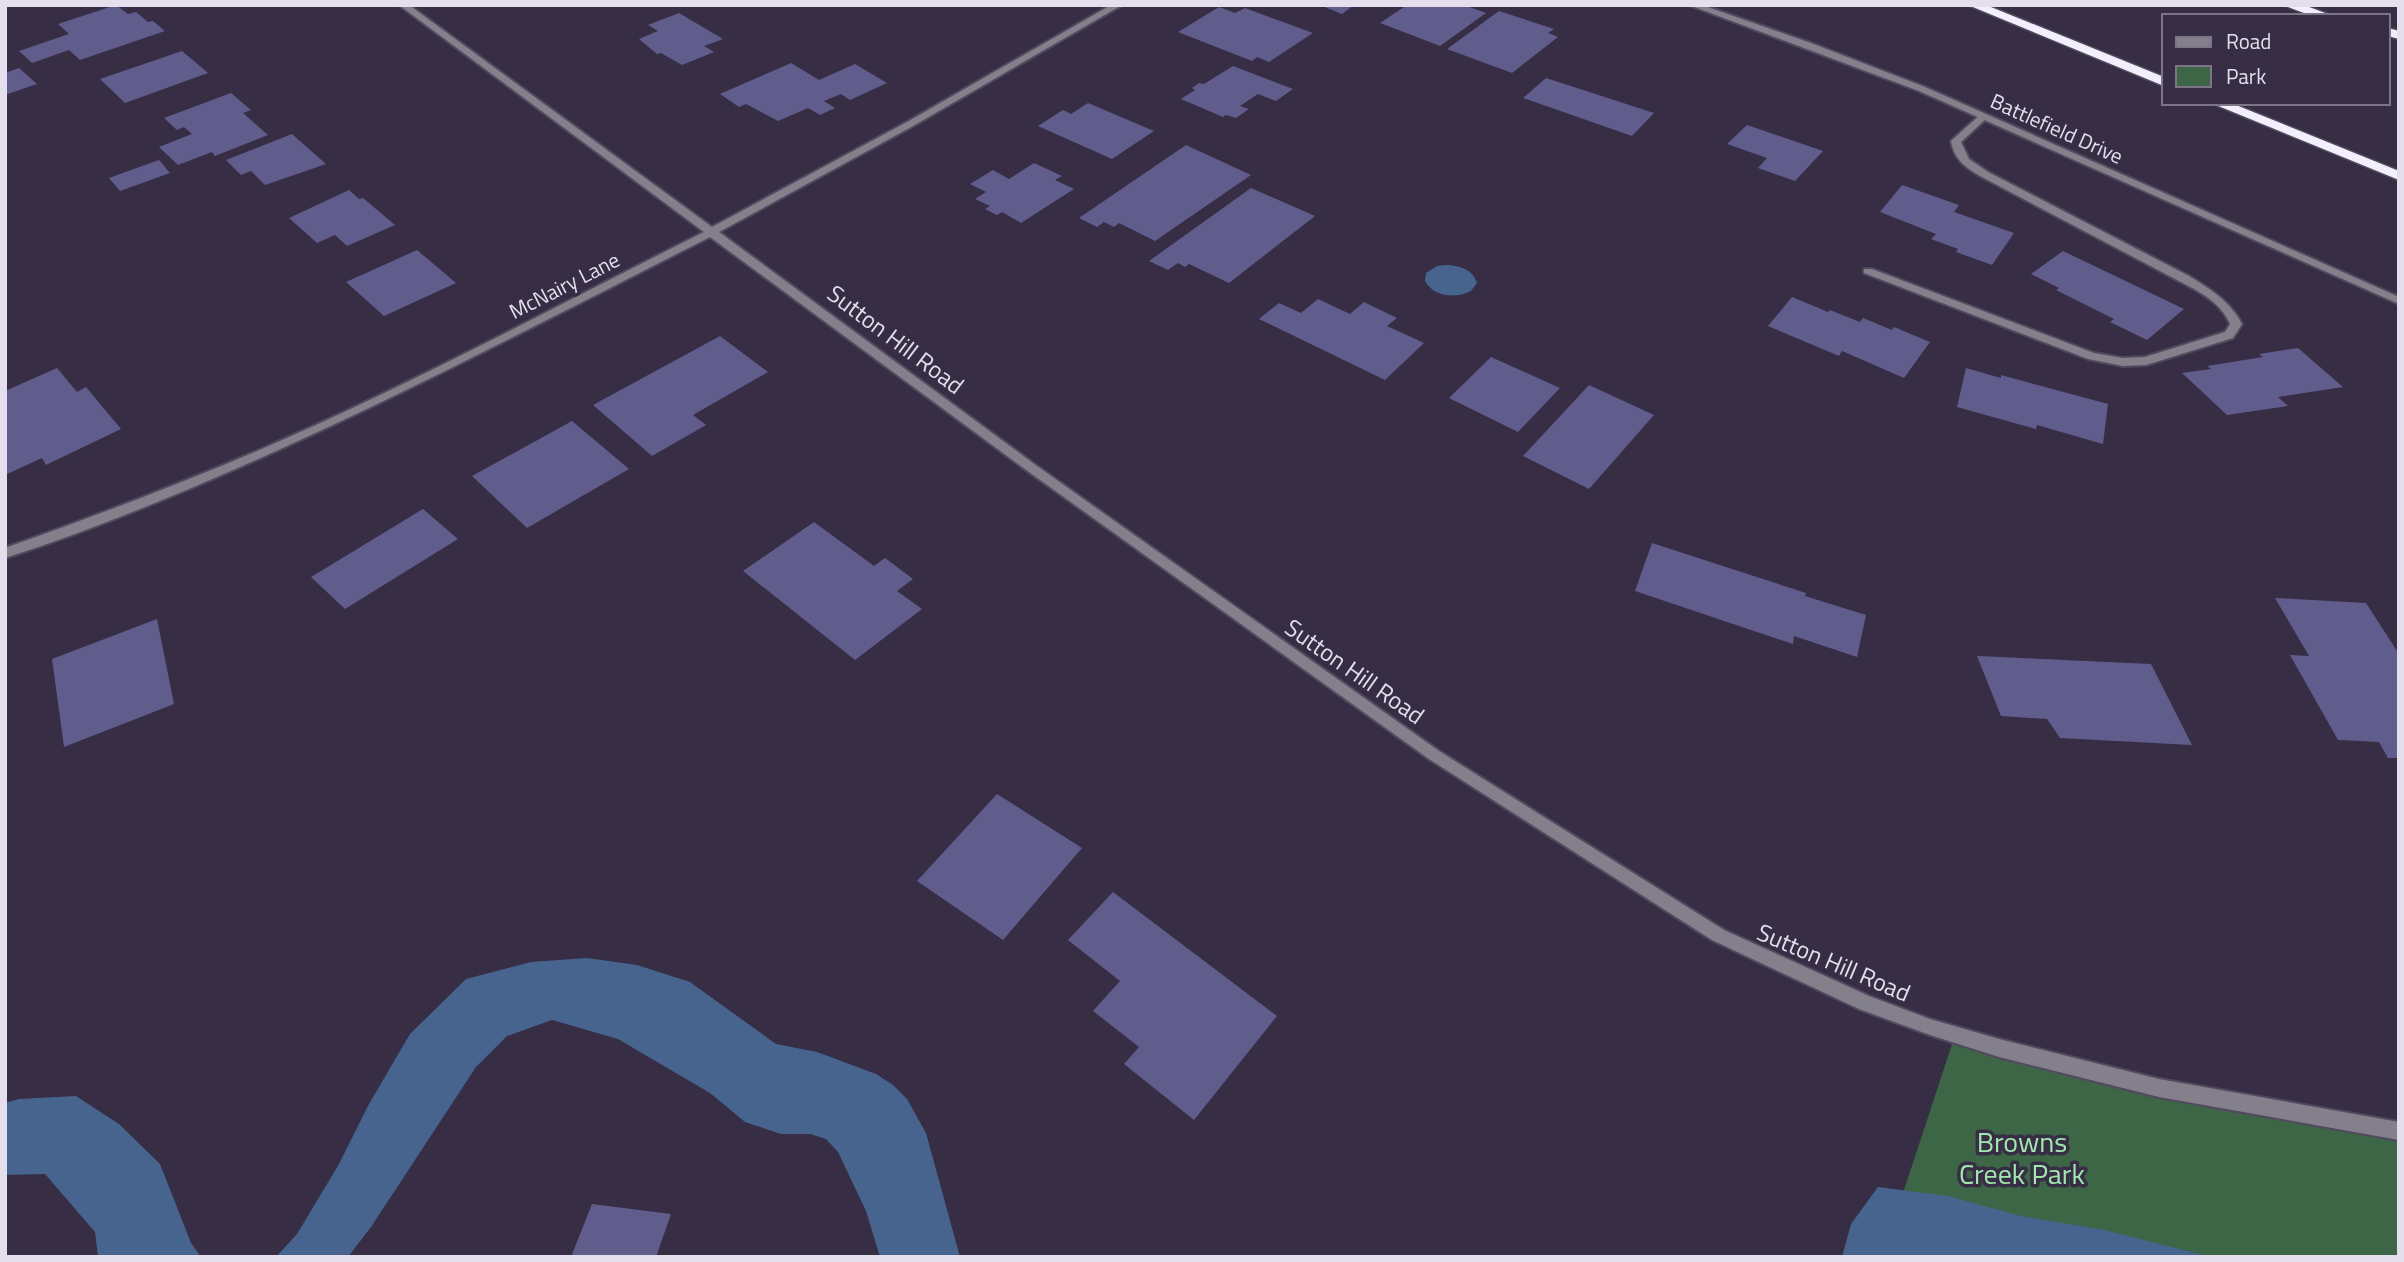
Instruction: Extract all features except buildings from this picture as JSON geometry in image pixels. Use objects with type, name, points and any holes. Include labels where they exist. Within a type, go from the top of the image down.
[{"type":"highway","points":[[1974,5],[2162,81]]},
{"type":"highway","points":[[2289,5],[2320,14]]},
{"type":"highway","points":[[2223,105],[2399,176]]},
{"type":"street","name":"Sutton Hill Road","points":[[403,5],[1033,469],[1434,755],[1718,935],[1865,1003],[1999,1048],[2159,1088],[2399,1131]]},
{"type":"street","name":"McNairy Lane","points":[[5,552],[108,517],[263,453],[399,390],[713,231],[921,118],[1118,5]]},
{"type":"street","name":"Battlefield Drive","points":[[1693,5],[1808,45],[1984,117],[2399,301]]},
{"type":"street","points":[[1868,271],[2092,356],[2123,362],[2146,361],[2229,335],[2236,324],[2231,310],[2213,295],[1984,174],[1963,160],[1958,153],[1956,141],[1984,117]]},
{"type":"green space","name":"Browns Creek Park","points":[[1955,1035],[2399,1131],[2399,1257],[1882,1257]]},
{"type":"water","points":[[1437,266],[1462,268],[1473,275],[1477,283],[1471,291],[1452,296],[1439,293],[1429,286],[1425,281],[1426,273]]},
{"type":"water","points":[[587,958],[637,965],[690,982],[776,1044],[817,1052],[876,1074],[893,1085],[907,1099],[926,1133],[960,1257],[880,1257],[866,1211],[838,1152],[826,1139],[810,1134],[781,1134],[745,1122],[710,1093],[618,1039],[552,1020],[507,1036],[476,1067],[371,1227],[348,1257],[276,1257],[297,1234],[339,1164],[369,1104],[410,1034],[466,979],[531,962]]},
{"type":"water","points":[[76,1096],[119,1124],[160,1164],[191,1243],[201,1257],[98,1257],[95,1232],[45,1174],[5,1175],[5,1103],[19,1099]]},
{"type":"water","points":[[1878,1187],[1948,1196],[2021,1216],[2104,1230],[2211,1257],[1842,1257],[1851,1224]]}]
